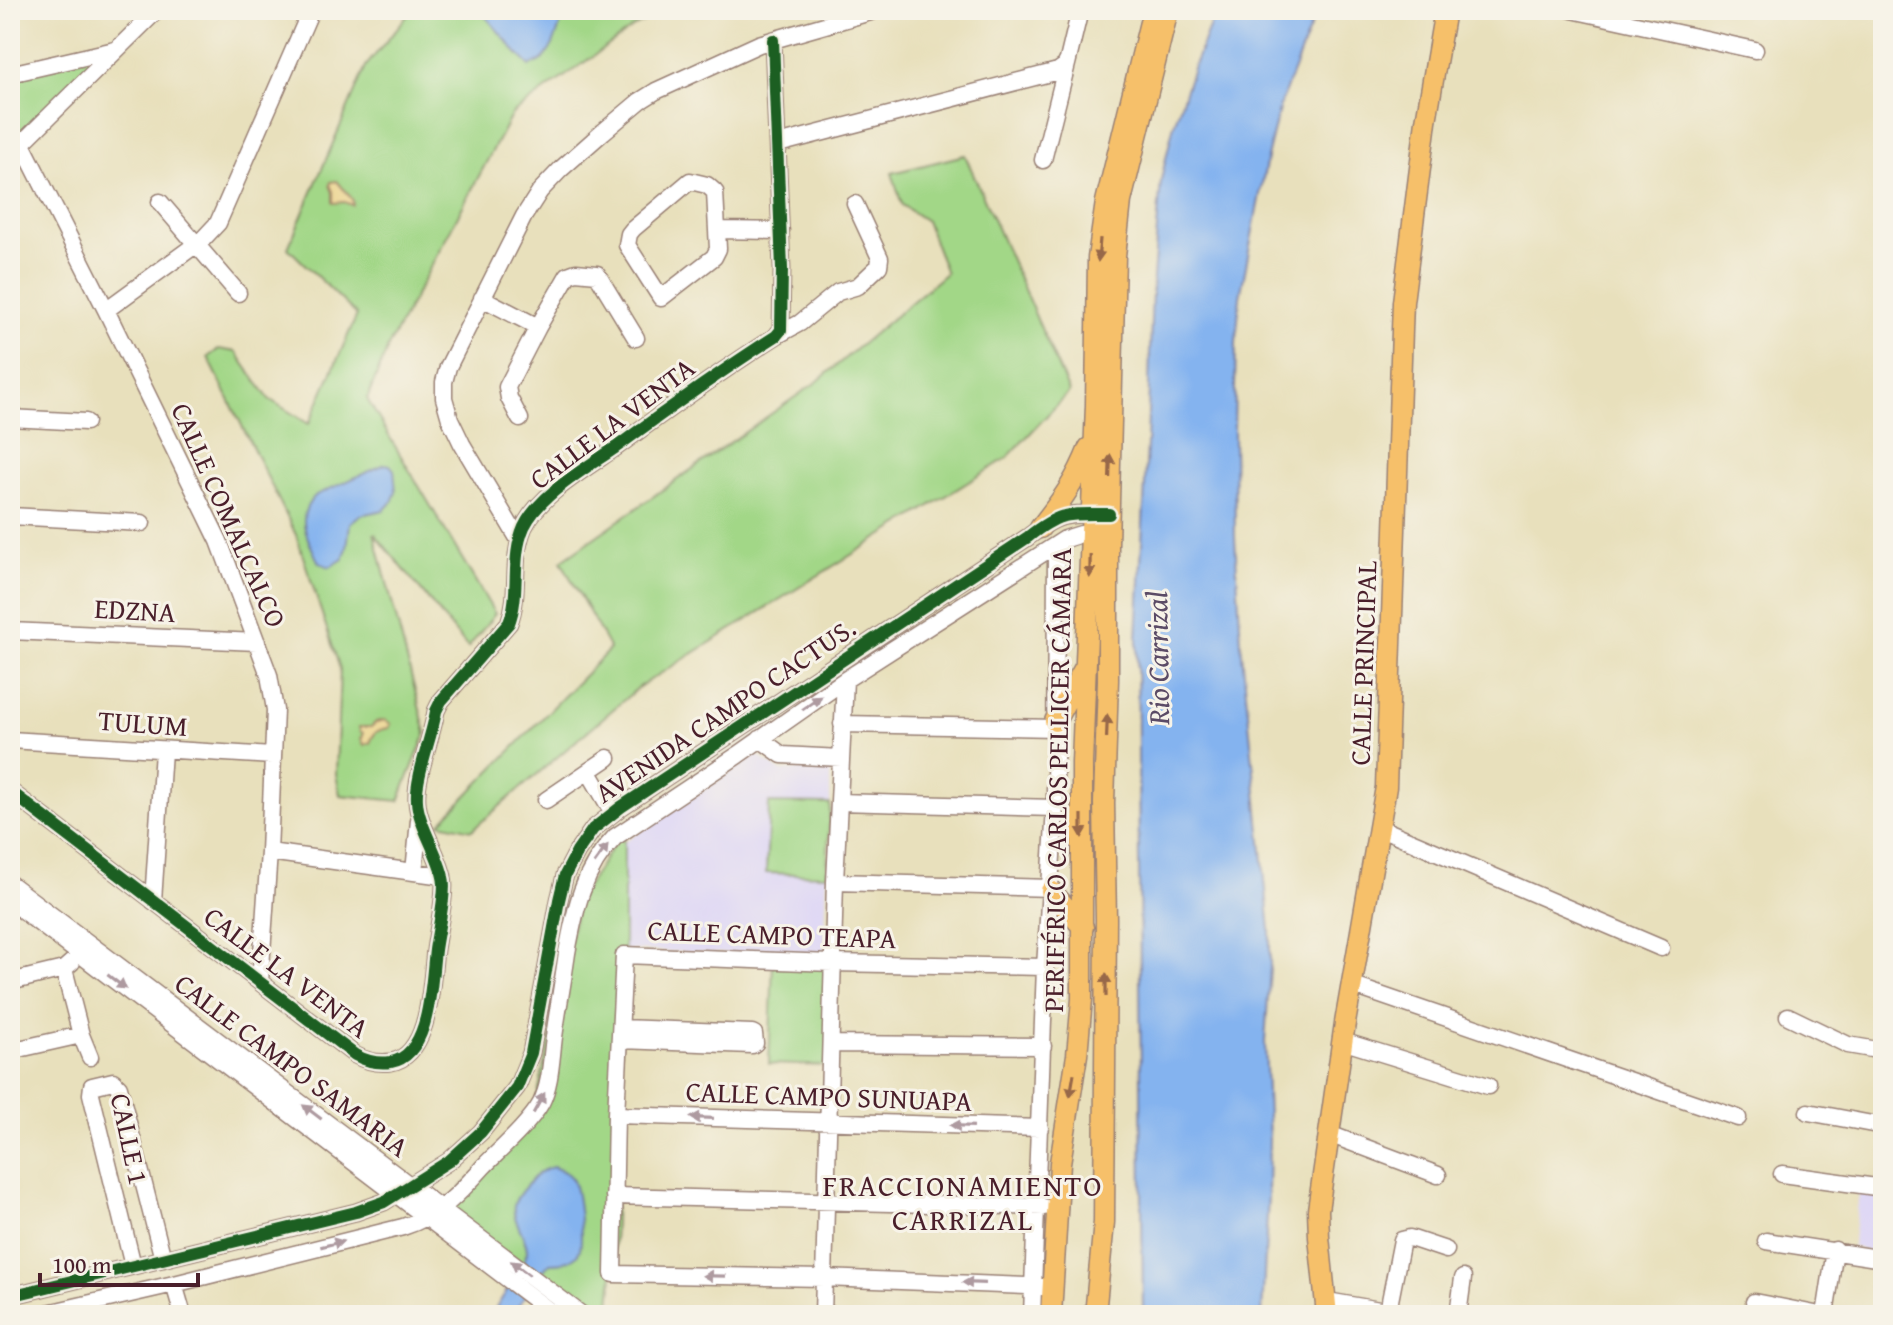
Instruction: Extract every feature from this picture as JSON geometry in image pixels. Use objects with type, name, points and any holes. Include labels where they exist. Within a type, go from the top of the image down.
[{"type":"main road","name":"PERIFÉRICO CARLOS PELLICER CÁMARA","points":[[1047,1314],[1043,1286],[1046,1208],[1060,1163],[1077,1055],[1082,999],[1082,763],[1087,663],[1100,524],[1095,434],[1101,230],[1153,10]]},
{"type":"main road","points":[[1095,1315],[1104,1222],[1104,803],[1108,680],[1100,524],[1117,228],[1127,173],[1168,10]]},
{"type":"main road","name":"CALLE PRINCIPAL","points":[[1327,1308],[1318,1210],[1351,985],[1386,787],[1403,302],[1426,121],[1445,10]]},
{"type":"main road","points":[[1040,528],[1079,474],[1095,434]]},
{"type":"main road","points":[[1055,725],[1087,663]]},
{"type":"main road","points":[[1051,889],[1083,927]]},
{"type":"street","points":[[14,153],[157,10]]},
{"type":"street","points":[[106,310],[215,228],[311,10]]},
{"type":"street","points":[[519,540],[455,431],[444,398],[444,382],[448,367],[482,298],[540,191],[561,169],[648,95],[759,44],[877,10]]},
{"type":"street","points":[[1043,160],[1080,10]]},
{"type":"street","points":[[1572,10],[1755,50]]},
{"type":"street","points":[[773,40],[781,231],[781,326],[776,336]]},
{"type":"street","points":[[10,74],[117,50]]},
{"type":"street","points":[[778,144],[1058,71],[1068,60]]},
{"type":"street","name":"CALLE COMALCALCO","points":[[14,153],[106,310],[219,541],[269,675],[275,703],[260,982]]},
{"type":"street","points":[[690,181],[707,185],[715,192],[717,230],[718,249],[714,257],[661,298],[627,245],[633,229],[690,181]]},
{"type":"street","points":[[160,202],[238,293]]},
{"type":"street","name":"CALLE LA VENTA","points":[[10,791],[358,1057],[384,1063],[405,1057],[416,1046],[426,1018],[444,886],[420,815],[417,791],[441,701],[509,623],[514,608],[514,567],[525,524],[534,511],[562,486],[684,397],[800,323],[838,292],[858,286],[879,266],[880,258],[855,204]]},
{"type":"street","points":[[717,230],[781,231]]},
{"type":"street","points":[[520,419],[507,387],[568,275],[594,273],[600,277],[636,338]]},
{"type":"street","points":[[482,298],[538,327]]},
{"type":"street","points":[[10,418],[86,422]]},
{"type":"street","name":"AVENIDA CAMPO CACTUS.","points":[[10,1296],[356,1212],[377,1205],[449,1161],[494,1118],[522,1076],[531,1053],[565,875],[593,829],[1040,528],[1060,516],[1071,514],[1100,524]]},
{"type":"street","points":[[10,516],[142,523]]},
{"type":"street","points":[[39,1315],[403,1227],[434,1213],[462,1190],[541,1102],[547,1084],[574,914],[582,887],[599,854],[615,837],[845,680],[1070,536],[1100,524]]},
{"type":"street","points":[[614,1196],[1046,1208],[1040,1128],[1045,967],[1055,808],[1056,545]]},
{"type":"street","name":"EDZNA","points":[[10,631],[257,642]]},
{"type":"street","points":[[823,1315],[832,963],[845,680]]},
{"type":"street","points":[[842,724],[1055,725]]},
{"type":"street","points":[[760,739],[782,755],[841,758]]},
{"type":"street","name":"TULUM","points":[[10,740],[272,756]]},
{"type":"street","points":[[153,901],[163,751]]},
{"type":"street","points":[[546,800],[608,758]]},
{"type":"street","points":[[589,772],[613,813]]},
{"type":"street","points":[[839,802],[1055,808]]},
{"type":"street","points":[[414,872],[420,815]]},
{"type":"street","points":[[1378,827],[1661,948]]},
{"type":"street","points":[[269,852],[443,876]]},
{"type":"street","points":[[835,882],[1051,889]]},
{"type":"street","name":"CALLE CAMPO SAMARIA","points":[[10,884],[85,950],[403,1190],[582,1315]]},
{"type":"street","name":"CALLE CAMPO SAMARIA","points":[[13,907],[85,950]]},
{"type":"street","points":[[10,982],[64,969],[85,950]]},
{"type":"street","name":"CALLE CAMPO TEAPA","points":[[824,1278],[613,1274],[616,1115],[624,955],[1045,967]]},
{"type":"street","points":[[64,969],[90,1057]]},
{"type":"street","points":[[1351,985],[1738,1118]]},
{"type":"street","points":[[1788,1016],[1848,1045],[1883,1051]]},
{"type":"street","points":[[752,1033],[756,1039],[752,1045],[621,1034],[752,1033]]},
{"type":"street","points":[[10,1051],[81,1035]]},
{"type":"street","points":[[1342,1041],[1488,1086]]},
{"type":"street","points":[[831,1044],[1043,1046]]},
{"type":"street","name":"CALLE 1","points":[[133,1266],[91,1094],[95,1084],[117,1083],[163,1259]]},
{"type":"street","points":[[1808,1112],[1883,1126]]},
{"type":"street","name":"CALLE CAMPO SUNUAPA","points":[[616,1115],[1040,1128]]},
{"type":"street","points":[[1329,1134],[1438,1175]]},
{"type":"street","points":[[108,1163],[137,1155]]},
{"type":"street","points":[[1782,1174],[1883,1185]]},
{"type":"street","name":"CALLE CAMPO SAMARIA","points":[[434,1213],[555,1315]]},
{"type":"street","points":[[1388,1311],[1402,1240],[1410,1238],[1446,1250]]},
{"type":"street","points":[[1766,1241],[1883,1259]]},
{"type":"street","points":[[1754,1302],[1823,1315],[1835,1250]]},
{"type":"street","points":[[824,1278],[1043,1286]]},
{"type":"street","points":[[1458,1315],[1463,1278]]},
{"type":"street","points":[[174,1284],[183,1315]]},
{"type":"street","points":[[1327,1308],[1409,1315]]},
{"type":"shaded area","points":[[757,755],[780,771],[830,768],[830,804],[769,803],[766,872],[827,875],[824,956],[620,950],[619,846]]},
{"type":"shaded area","points":[[1860,1188],[1883,1193],[1883,1253],[1852,1247]]},
{"type":"green space","points":[[412,10],[666,10],[634,27],[512,114],[389,345],[367,399],[495,614],[468,648],[374,533],[426,733],[399,801],[340,795],[336,774],[340,669],[296,535],[208,357],[219,349],[236,352],[269,399],[309,424],[357,315],[288,248],[366,66]]},
{"type":"green space","points":[[117,50],[10,155],[10,74]]},
{"type":"green space","points":[[965,155],[1069,392],[1007,458],[639,687],[472,830],[440,823],[610,649],[561,561],[818,381],[946,273],[926,221],[902,205],[892,173]]},
{"type":"green space","points":[[769,803],[830,804],[827,875],[766,873]]},
{"type":"green space","points":[[624,829],[624,955],[613,1274],[609,1315],[582,1315],[441,1209],[534,1113],[578,900]]},
{"type":"green space","points":[[773,961],[832,963],[830,1066],[769,1064]]},
{"type":"sand","points":[[337,181],[352,199],[352,205],[333,203],[330,185]]},
{"type":"sand","points":[[385,720],[391,724],[389,728],[376,732],[370,743],[364,745],[359,727],[371,727]]},
{"type":"water","points":[[480,10],[563,10],[550,50],[542,60],[530,66]]},
{"type":"water","name":"Rio Carrizal","points":[[1216,10],[1317,10],[1280,105],[1268,153],[1240,297],[1236,343],[1235,537],[1241,643],[1270,930],[1265,1042],[1268,1196],[1262,1315],[1143,1315],[1137,639],[1152,290],[1161,180],[1173,128]]},
{"type":"water","points":[[385,464],[394,470],[396,492],[392,502],[384,510],[360,515],[350,523],[343,559],[330,567],[319,563],[305,528],[305,511],[309,503],[316,495]]},
{"type":"water","points":[[553,1167],[569,1176],[575,1187],[581,1228],[579,1252],[570,1260],[550,1263],[512,1315],[470,1315],[494,1311],[518,1273],[527,1251],[514,1213],[515,1202],[536,1175]]},
{"type":"cycle path","points":[[10,791],[355,1055],[381,1063],[404,1056],[414,1046],[426,1015],[444,892],[440,868],[418,810],[421,769],[441,701],[509,623],[513,611],[517,551],[524,527],[540,504],[564,483],[781,330],[782,269],[773,40]]},
{"type":"cycle path","points":[[10,1296],[356,1212],[384,1202],[449,1161],[481,1132],[517,1087],[531,1053],[565,875],[593,829],[621,807],[1049,522],[1074,514],[1109,514]]},
{"type":"district","name":"FRACCIONAMIENTO CARRIZAL","points":[[963,1203]]}]
